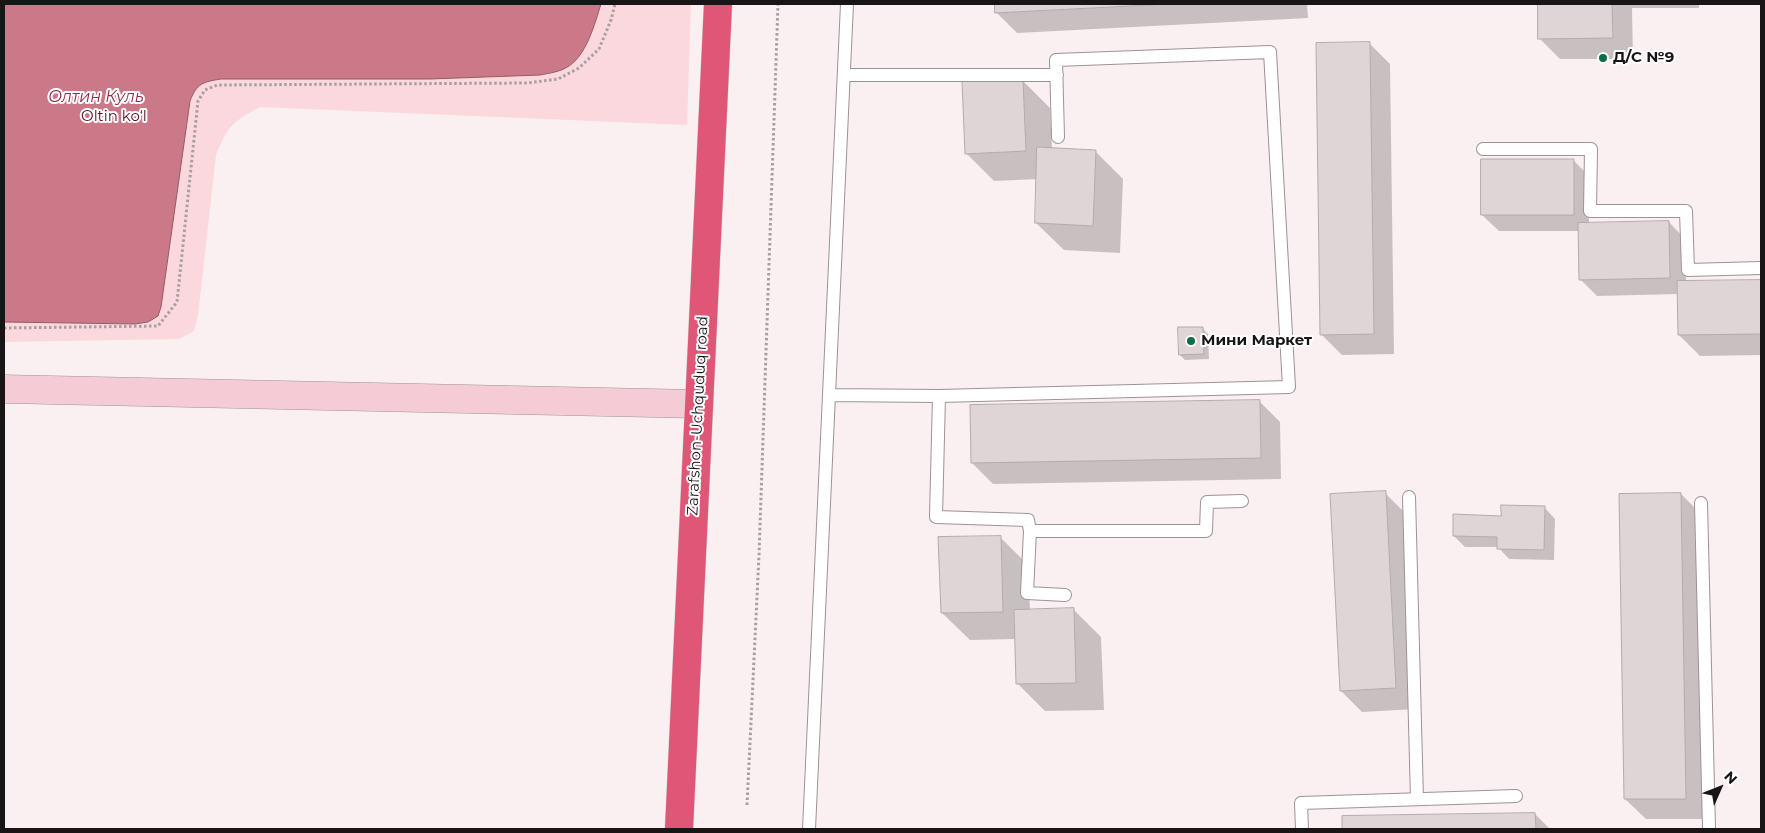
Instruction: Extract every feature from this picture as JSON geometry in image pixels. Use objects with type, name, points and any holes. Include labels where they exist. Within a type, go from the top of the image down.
[{"type":"highway","name":"Zarafshon-Uchquduq road","points":[[680,829],[698,404],[718,4]]},
{"type":"street","points":[[4,389],[698,404]]},
{"type":"lane","points":[[809,829],[847,4]]},
{"type":"lane","points":[[829,395],[939,396],[1289,387],[1270,52],[1056,60],[1058,137]]},
{"type":"lane","points":[[844,74],[1057,75]]},
{"type":"lane","points":[[1483,149],[1591,149],[1590,211],[1686,211],[1688,270],[1761,268]]},
{"type":"lane","points":[[939,396],[936,518],[1028,520],[1030,531],[1026,593],[1065,595]]},
{"type":"lane","points":[[1409,497],[1417,799]]},
{"type":"lane","points":[[1030,531],[1206,532],[1207,502],[1242,501]]},
{"type":"lane","points":[[1701,503],[1709,829]]},
{"type":"lane","points":[[1302,829],[1302,803],[1516,796]]},
{"type":"path","points":[[4,328],[158,326],[177,302],[198,101],[205,90],[217,85],[526,84],[558,80],[579,68],[598,49],[611,20],[615,4]]},
{"type":"path","points":[[746,805],[759,555],[778,4]]},
{"type":"green space","name":"Олтин Куль","points":[[4,4],[691,4],[687,125],[260,107],[243,116],[232,126],[216,155],[198,315],[194,331],[179,339],[4,342]]},
{"type":"water","name":"Олтин Куль","points":[[4,4],[601,4],[590,38],[581,54],[569,66],[551,73],[430,79],[221,79],[201,84],[195,90],[190,101],[161,307],[158,316],[148,322],[135,324],[4,322]]},
{"type":"building","points":[[995,4],[1169,4],[995,13]]},
{"type":"building","points":[[1538,4],[1612,4],[1613,38],[1538,39]]},
{"type":"building","points":[[1370,42],[1374,334],[1320,335],[1316,43]]},
{"type":"building","points":[[1023,79],[1026,151],[965,154],[962,82]]},
{"type":"building","points":[[1037,147],[1096,150],[1093,226],[1035,223]]},
{"type":"building","points":[[1481,159],[1574,159],[1574,215],[1481,215]]},
{"type":"building","points":[[1669,221],[1670,278],[1579,280],[1578,223]]},
{"type":"building","points":[[1761,280],[1761,334],[1678,335],[1677,281]]},
{"type":"building","name":"Мини Маркет","points":[[1178,327],[1203,327],[1204,354],[1179,355]]},
{"type":"building","points":[[1260,400],[1261,458],[971,463],[970,405]]},
{"type":"building","points":[[1386,491],[1396,688],[1340,691],[1330,494]]},
{"type":"building","points":[[1681,493],[1686,799],[1624,799],[1619,494]]},
{"type":"building","points":[[1501,505],[1545,506],[1544,550],[1497,549],[1497,537],[1453,536],[1453,514],[1501,516]]},
{"type":"building","points":[[1001,536],[1003,612],[941,613],[938,537]]},
{"type":"building","points":[[1074,608],[1076,683],[1016,684],[1014,610]]},
{"type":"building","points":[[1535,813],[1536,829],[1342,829],[1342,816]]},
{"type":"place","name":"Д/С №9","points":[[1603,58]]},
{"type":"place","name":"Мини Маркет","points":[[1191,341]]},
{"type":"park label","name":"Oltin ko‘l","points":[[114,117]]}]
